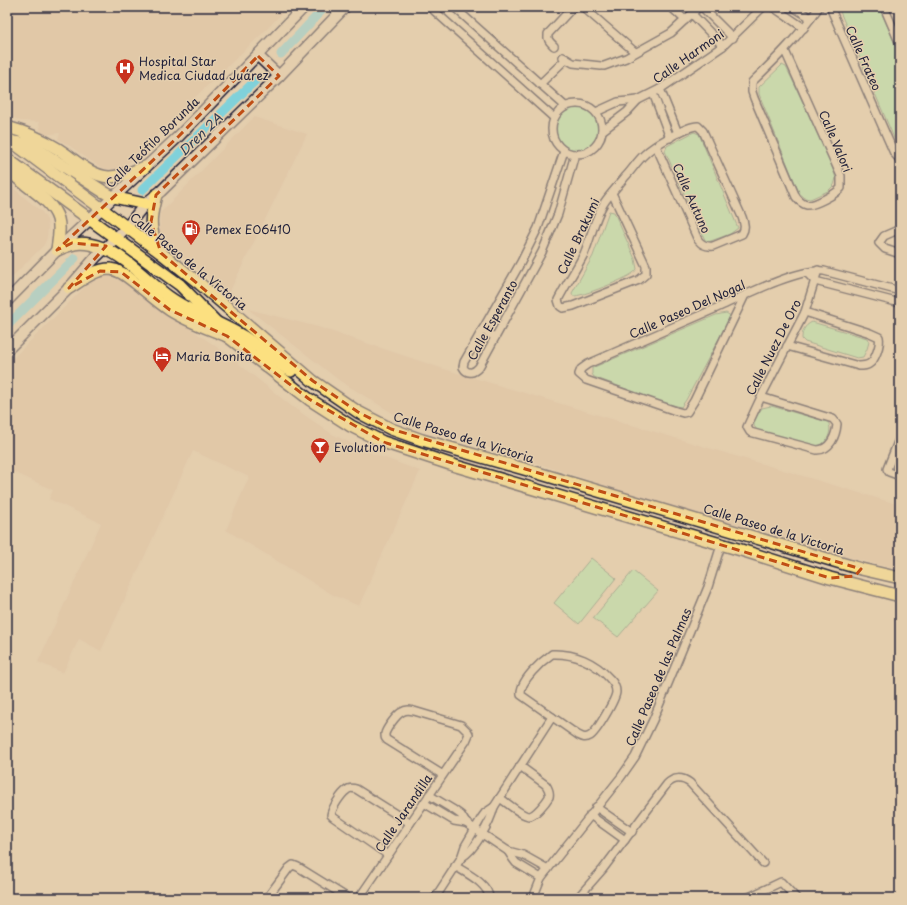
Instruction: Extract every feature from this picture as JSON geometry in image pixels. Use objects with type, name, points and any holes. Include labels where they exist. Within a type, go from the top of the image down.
[{"type":"main road","name":"Calle Teófilo Borunda","points":[[7,301],[57,250],[179,136],[304,7]]},
{"type":"main road","points":[[9,344],[69,288],[105,248],[126,228],[145,204],[279,76],[345,7]]},
{"type":"main road","points":[[258,56],[279,76]]},
{"type":"main road","points":[[7,127],[21,131],[41,140],[100,176],[119,176],[145,167]]},
{"type":"main road","points":[[8,140],[28,144],[113,197],[145,204]]},
{"type":"main road","name":"Calle Paseo de la Victoria","points":[[8,140],[161,253],[200,284],[313,381],[358,412],[391,429],[406,435],[861,569],[900,578]]},
{"type":"main road","name":"Calle Paseo de la Victoria","points":[[7,159],[180,285],[217,323],[227,336],[309,400],[352,426],[383,442],[456,466],[830,578],[900,596]]},
{"type":"main road","points":[[7,168],[19,180],[42,198],[52,209],[58,219],[59,236],[57,250],[72,244],[92,245],[105,248],[124,260],[169,297],[196,313],[244,336],[288,369],[313,381]]},
{"type":"main road","points":[[156,195],[152,214],[153,235],[161,253]]},
{"type":"main road","points":[[69,288],[92,274],[106,270],[116,270],[127,276],[170,310],[180,316],[227,336]]},
{"type":"main road","points":[[456,466],[463,460],[489,463],[494,460]]},
{"type":"main road","points":[[830,578],[847,578],[856,576],[861,569]]},
{"type":"street","points":[[430,7],[554,118]]},
{"type":"street","points":[[454,7],[565,106]]},
{"type":"street","points":[[554,46],[549,41],[548,34],[573,7]]},
{"type":"street","points":[[583,7],[635,52]]},
{"type":"street","points":[[671,7],[685,20]]},
{"type":"street","points":[[540,84],[564,58],[578,64],[603,66],[626,58],[635,52],[652,45],[671,33],[699,7]]},
{"type":"street","points":[[702,7],[733,38]]},
{"type":"street","name":"Calle Harmoni","points":[[596,112],[618,102],[638,100],[656,91],[723,46],[733,38],[763,7]]},
{"type":"street","points":[[773,7],[804,28]]},
{"type":"street","points":[[794,7],[811,18]]},
{"type":"street","points":[[785,51],[819,7]]},
{"type":"street","name":"Calle Frateo","points":[[830,7],[894,153],[900,160]]},
{"type":"street","points":[[884,7],[900,44]]},
{"type":"street","points":[[692,14],[723,46]]},
{"type":"street","name":"Calle Valori","points":[[785,51],[841,176],[841,188],[838,192],[812,205],[806,205],[796,197],[752,92],[752,82],[785,51]]},
{"type":"street","points":[[656,91],[678,133]]},
{"type":"street","points":[[656,91],[670,138]]},
{"type":"street","name":"Calle Harmoni","points":[[602,131],[627,112],[638,100]]},
{"type":"street","points":[[578,103],[591,108],[596,112],[601,121],[602,131],[599,140],[594,148],[585,153],[575,154],[564,151],[557,144],[553,136],[552,127],[554,118],[558,111],[565,106],[578,103]]},
{"type":"street","name":"Calle Brakumi","points":[[612,193],[646,266],[646,274],[639,280],[573,306],[563,308],[560,306],[558,300],[583,255],[602,208],[612,193],[644,154],[692,126],[698,126],[701,128]]},
{"type":"street","name":"Calle Autuno","points":[[656,146],[698,240],[704,246],[713,246],[742,234],[744,227],[742,216],[701,128]]},
{"type":"street","name":"Calle Esperanto","points":[[564,151],[546,207],[535,234],[521,262],[464,362],[463,367],[466,371],[471,373],[477,370],[548,240],[558,214],[575,154]]},
{"type":"street","points":[[900,229],[884,236],[879,243],[885,249],[900,254]]},
{"type":"street","name":"Calle Paseo Del Nogal","points":[[745,295],[694,401],[687,412],[683,413],[676,411],[586,380],[581,376],[580,372],[583,367],[588,364],[745,295],[788,278],[818,270],[831,272],[900,291]]},
{"type":"street","name":"Calle Nuez De Oro","points":[[761,397],[833,419],[838,424],[830,445],[822,450],[817,450],[750,432],[747,429],[747,424],[805,312],[818,270]]},
{"type":"street","points":[[807,273],[815,281],[900,304]]},
{"type":"street","points":[[787,346],[859,366],[868,365],[872,362],[879,345],[879,337],[805,312]]},
{"type":"street","points":[[482,330],[495,337]]},
{"type":"street","points":[[900,437],[887,469],[889,472],[900,476]]},
{"type":"street","name":"Calle Paseo de las Palmas","points":[[533,898],[548,869],[621,777],[635,757],[646,736],[710,583],[721,545]]},
{"type":"street","points":[[552,654],[562,654],[592,663],[601,669],[613,682],[616,692],[615,697],[594,733],[588,738],[584,738],[552,717],[520,694],[524,682],[540,663],[552,654]]},
{"type":"street","name":"Calle Jarandilla","points":[[359,898],[424,802],[443,775],[466,741],[469,734],[461,725],[409,710],[398,714],[385,733],[387,740],[443,775]]},
{"type":"street","points":[[434,898],[461,858],[471,850],[491,817],[494,807],[552,717]]},
{"type":"street","points":[[500,798],[523,814],[530,816],[535,815],[548,797],[548,789],[546,785],[520,766]]},
{"type":"street","points":[[581,894],[626,840],[667,784],[674,779],[683,779],[690,783],[763,863]]},
{"type":"street","points":[[388,855],[333,817],[330,814],[332,810],[347,790],[351,788],[356,789],[410,823]]},
{"type":"street","points":[[429,795],[457,812],[466,823],[508,851],[523,855],[548,869]]},
{"type":"street","points":[[424,802],[454,821],[466,823]]},
{"type":"street","points":[[461,858],[463,848],[485,813],[494,807]]},
{"type":"street","points":[[596,807],[632,832]]},
{"type":"street","points":[[590,815],[626,840]]},
{"type":"street","points":[[508,851],[516,863],[542,878]]},
{"type":"street","points":[[267,898],[288,868],[293,865],[348,898]]},
{"type":"street","points":[[455,866],[484,886],[489,893],[488,898]]},
{"type":"street","points":[[747,898],[781,882],[796,898]]},
{"type":"highlighted area","points":[[258,56],[279,76],[156,195],[151,222],[161,253],[313,381],[358,412],[391,429],[861,569],[855,576],[830,578],[383,442],[309,399],[227,336],[170,310],[121,272],[100,271],[69,288],[106,246],[72,243],[57,250],[179,136]]},
{"type":"shaded area","name":"Hospital Star Medica Ciudad Juárez","points":[[7,7],[288,7],[130,162],[122,168],[106,169],[95,164],[58,139],[60,133],[43,135],[39,122],[20,121],[7,114]]},
{"type":"shaded area","points":[[254,117],[307,134],[228,295],[160,238],[160,213]]},
{"type":"shaded area","points":[[7,183],[42,212],[47,220],[48,228],[47,238],[44,245],[7,282]]},
{"type":"shaded area","points":[[102,277],[111,277],[122,281],[224,352],[290,405],[332,434],[369,452],[420,471],[359,606],[333,595],[226,530],[249,477],[193,451],[101,651],[79,639],[63,673],[38,662],[101,523],[49,499],[53,490],[7,469],[7,364],[92,280]]},
{"type":"shaded area","points":[[248,309],[318,327],[444,369],[900,505],[900,570],[794,544],[425,427],[394,414],[340,381]]},
{"type":"green space","points":[[838,7],[879,7],[900,55],[900,152]]},
{"type":"green space","points":[[782,65],[786,67],[792,79],[829,159],[836,178],[834,185],[828,191],[810,199],[805,198],[799,193],[759,94],[759,87]]},
{"type":"green space","points":[[577,107],[589,111],[595,117],[599,129],[595,141],[589,147],[577,151],[565,147],[559,141],[555,129],[559,117],[565,111]]},
{"type":"green space","points":[[694,132],[699,134],[738,228],[730,234],[708,242],[705,240],[665,151],[667,146]]},
{"type":"green space","points":[[609,211],[614,212],[635,259],[637,269],[629,276],[613,283],[585,294],[573,296],[572,293],[593,256]]},
{"type":"green space","points":[[726,313],[731,316],[681,407],[661,402],[594,377],[592,374],[592,368],[716,315]]},
{"type":"green space","points":[[812,322],[867,338],[869,342],[863,357],[857,358],[805,342],[802,339],[803,331],[807,325]]},
{"type":"green space","points":[[771,406],[828,422],[830,429],[828,437],[824,443],[817,446],[757,430],[754,426],[754,420],[762,408]]},
{"type":"green space","points":[[591,558],[616,578],[579,624],[554,603]]},
{"type":"green space","points":[[633,571],[658,591],[618,637],[593,618]]},
{"type":"waterway","name":"Dren 2A","points":[[281,54],[325,7]]},
{"type":"waterway","name":"Dren 2A","points":[[142,190],[258,78]]},
{"type":"waterway","name":"Dren 2A","points":[[7,326],[75,258]]},
{"type":"place","name":"Hospital Star Medica Ciudad Juárez","points":[[125,85]]},
{"type":"place","name":"Pemex E06410","points":[[191,246]]},
{"type":"place","name":"Maria Bonita","points":[[162,373]]},
{"type":"place","name":"Evolution","points":[[320,464]]}]
